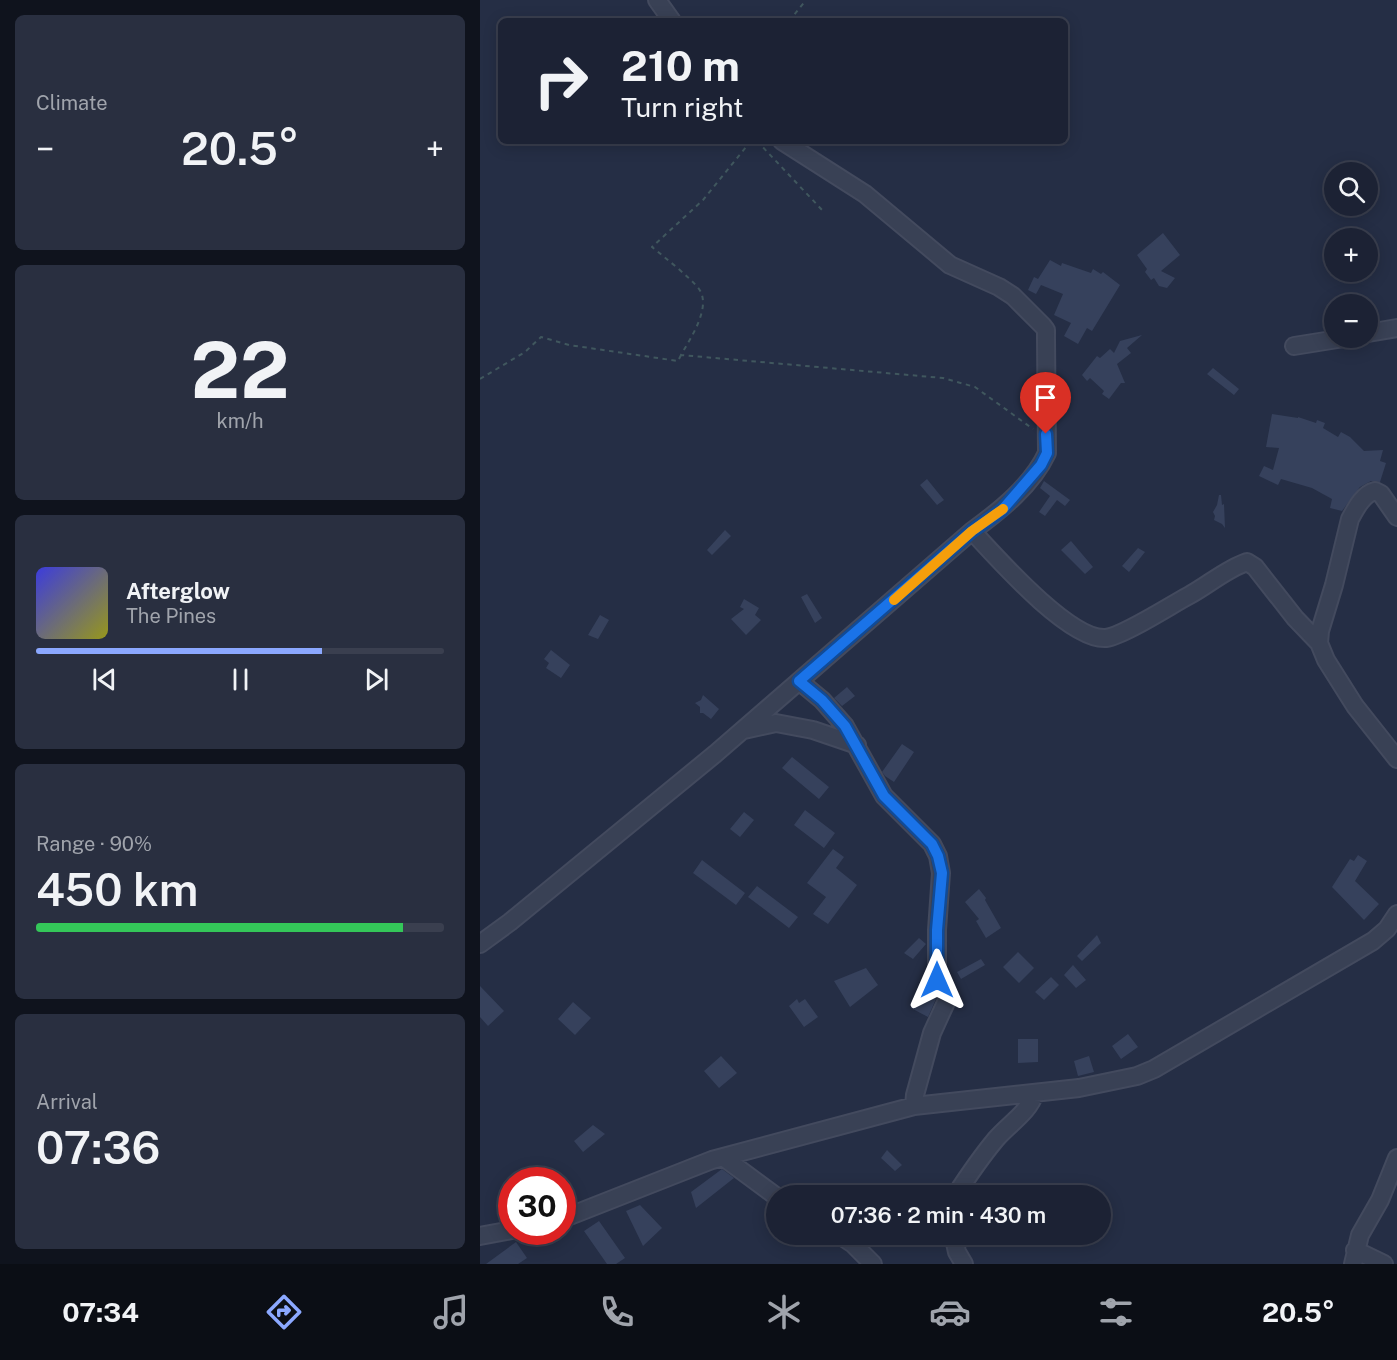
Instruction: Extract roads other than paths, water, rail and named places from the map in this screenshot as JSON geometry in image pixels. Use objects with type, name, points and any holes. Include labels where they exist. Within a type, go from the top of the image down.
[{"type":"street","points":[[657,0],[670,18]]},
{"type":"street","points":[[480,944],[742,730],[972,531],[1002,510],[1041,465],[1047,453],[1046,330],[1043,326],[1013,296],[999,287],[950,265],[865,194],[787,144]]},
{"type":"street","points":[[1378,331],[1397,328]]},
{"type":"street","points":[[1294,346],[1324,341]]},
{"type":"street","points":[[1319,643],[1320,631],[1354,511],[1369,493],[1375,490],[1381,494],[1397,516]]},
{"type":"street","points":[[972,531],[1030,592],[1057,614],[1090,636],[1107,638],[1126,630],[1247,562],[1255,567],[1295,618],[1319,643],[1326,660],[1355,706],[1397,759]]},
{"type":"street","points":[[799,681],[822,700],[845,726],[884,796],[932,844],[938,856],[942,873],[937,930],[937,980],[948,998],[932,1033],[914,1106]]},
{"type":"street","points":[[742,730],[776,723],[813,730],[857,745]]},
{"type":"street","points":[[576,1214],[723,1157],[914,1106],[1079,1088],[1137,1076],[1154,1069],[1373,941],[1387,929],[1397,914]]},
{"type":"street","points":[[1373,941],[1397,934]]},
{"type":"street","points":[[963,1185],[998,1137],[1028,1107],[1035,1093]]},
{"type":"street","points":[[723,1157],[766,1189]]},
{"type":"street","points":[[1384,1264],[1354,1257],[1360,1235],[1380,1200],[1397,1158]]},
{"type":"street","points":[[480,1236],[498,1233]]},
{"type":"street","points":[[855,1245],[873,1264]]},
{"type":"street","points":[[955,1245],[964,1264]]}]
